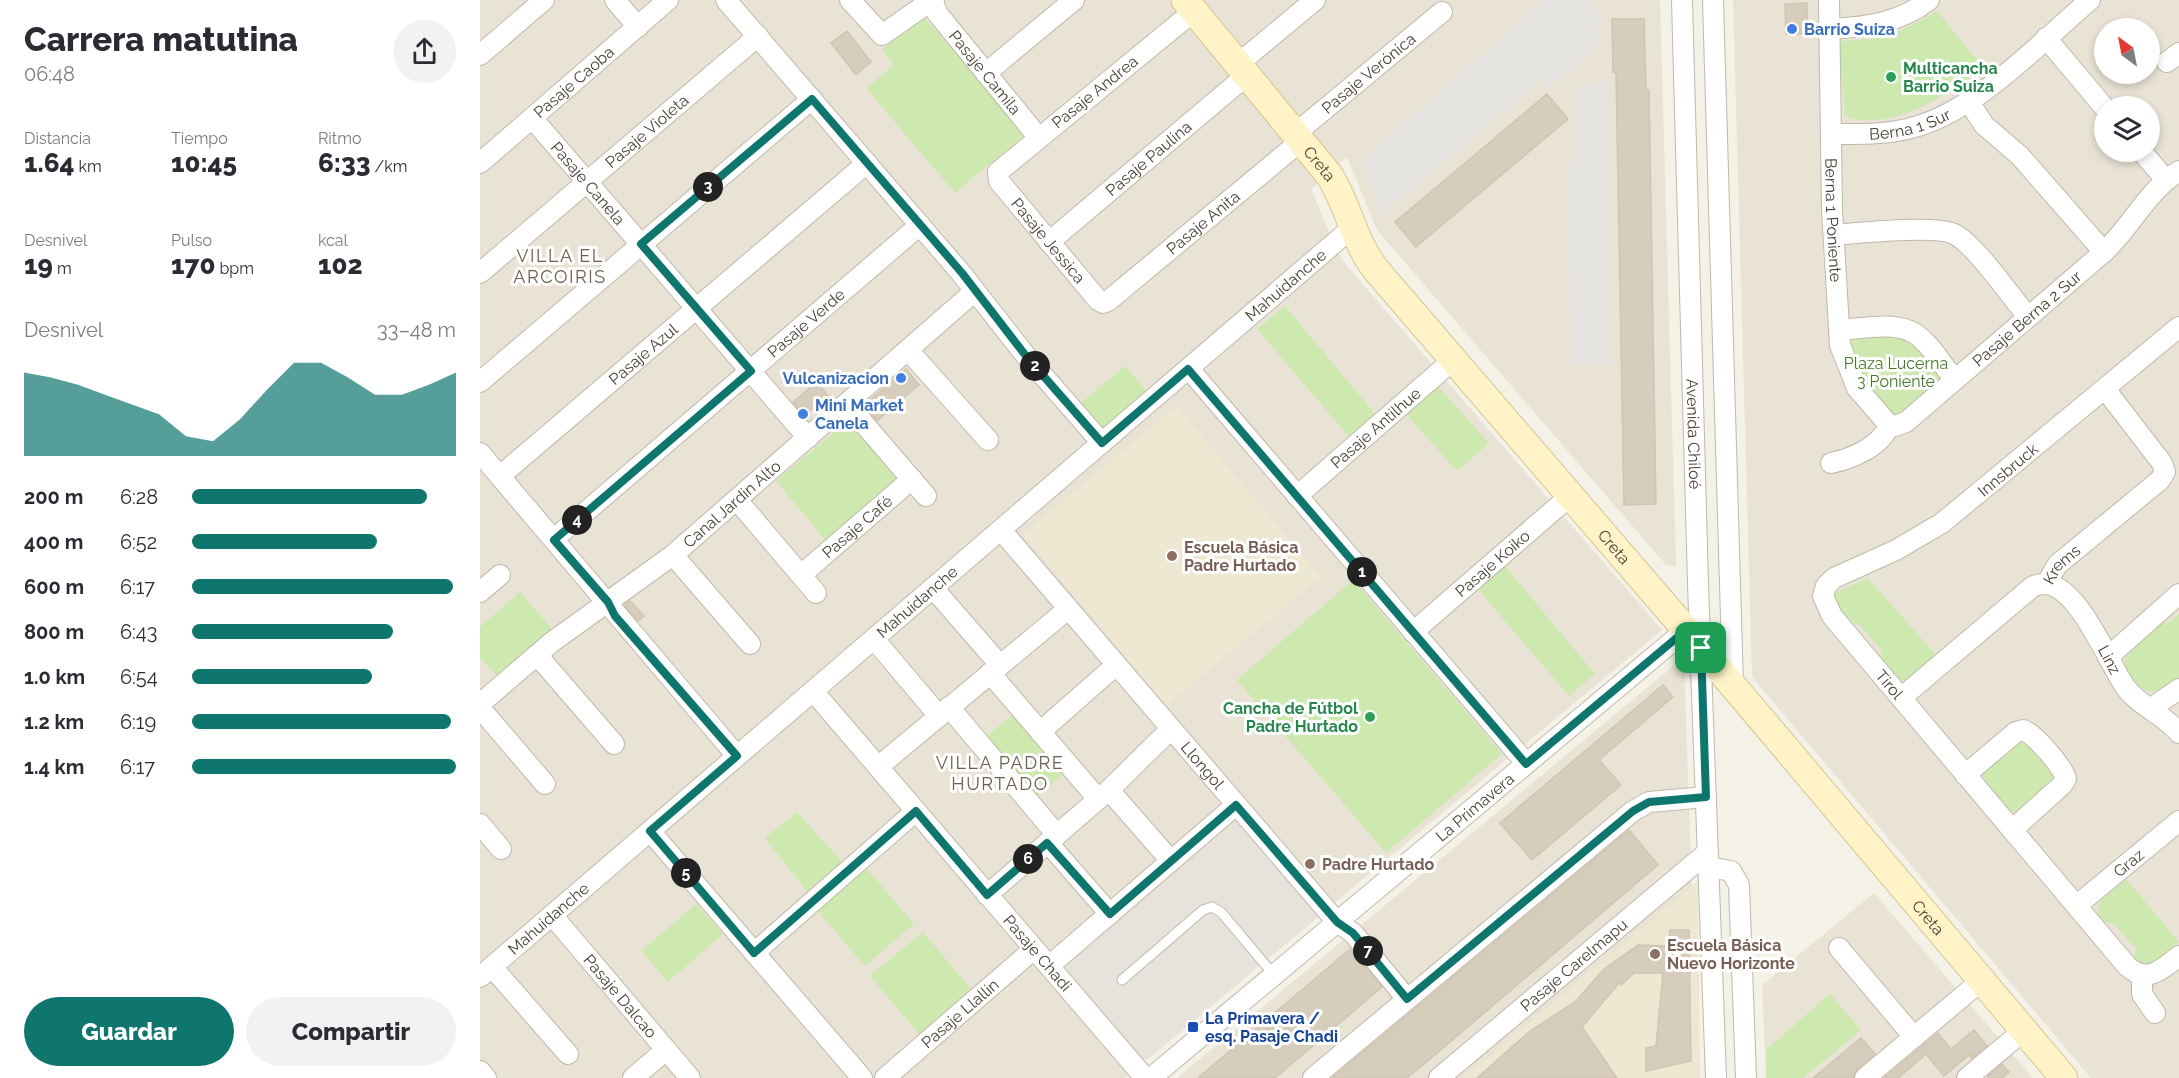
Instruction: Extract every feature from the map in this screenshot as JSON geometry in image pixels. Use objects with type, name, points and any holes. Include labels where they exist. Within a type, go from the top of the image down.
[{"type":"street","points":[[480,55],[544,0]]},
{"type":"street","points":[[615,0],[638,27]]},
{"type":"street","name":"Pasaje Caoba","points":[[480,164],[668,0]]},
{"type":"street","points":[[726,0],[920,225],[1026,356],[1102,443]]},
{"type":"street","points":[[850,0],[882,35],[922,7],[935,2]]},
{"type":"street","points":[[986,73],[1074,0]]},
{"type":"street","name":"Pasaje Paulina","points":[[1049,242],[1243,69],[1315,0]]},
{"type":"street","name":"Avenida Chiloé","points":[[1682,0],[1694,639],[1706,797],[1716,1078]]},
{"type":"street","name":"Avenida Chiloé","points":[[1713,0],[1733,687]]},
{"type":"street","name":"Berna 1 Poniente","points":[[1829,0],[1834,235],[1839,330],[1844,360],[1853,381],[1867,402],[1889,425]]},
{"type":"street","points":[[1830,29],[1863,27],[1888,22],[1912,12],[1929,0]]},
{"type":"street","name":"Berna 1 Sur","points":[[1831,134],[1878,134],[1934,121],[1969,102],[2090,0]]},
{"type":"street","name":"Pasaje Camila","points":[[935,2],[937,13],[1039,138]]},
{"type":"street","name":"Creta","points":[[1190,6],[1299,137],[1338,189],[1369,261],[1694,639],[2064,1078]]},
{"type":"street","name":"Pasaje Andrea","points":[[997,175],[1190,6]]},
{"type":"street","name":"Pasaje Verónica","points":[[1299,137],[1442,12]]},
{"type":"street","name":"Pasaje Violeta","points":[[480,273],[758,36]]},
{"type":"street","points":[[2046,38],[2095,96]]},
{"type":"street","points":[[480,382],[812,99]]},
{"type":"street","points":[[1969,102],[1984,126],[2020,156],[2104,252]]},
{"type":"street","name":"Pasaje Canela","points":[[532,118],[808,438]]},
{"type":"street","name":"Pasaje Anita","points":[[1103,303],[1299,137]]},
{"type":"street","points":[[2155,162],[2173,175]]},
{"type":"street","name":"Pasaje Azul","points":[[500,476],[867,163]]},
{"type":"street","name":"Pasaje Jessica","points":[[997,175],[1049,242],[1103,303]]},
{"type":"street","name":"Pasaje Berna 2 Sur","points":[[1831,463],[1849,458],[1867,448],[1884,434],[1889,425],[1895,426],[1905,422],[1955,380],[2104,252],[2130,226],[2173,175]]},
{"type":"street","name":"Pasaje Verde","points":[[554,540],[920,225]]},
{"type":"street","name":"Mahuidanche","points":[[486,972],[1353,227]]},
{"type":"street","points":[[1834,235],[1936,231],[1954,234],[1967,244],[2028,317]]},
{"type":"street","name":"Canal Jardin Alto","points":[[480,706],[537,655],[673,555],[975,291]]},
{"type":"street","name":"Innsbruck","points":[[1824,590],[1830,581],[1888,554],[1942,523],[2179,327]]},
{"type":"street","points":[[1839,330],[1894,328],[1910,330],[1955,380]]},
{"type":"street","points":[[908,350],[988,440]]},
{"type":"street","name":"Pasaje Antilhue","points":[[1297,496],[1454,360]]},
{"type":"street","points":[[1188,369],[1526,764]]},
{"type":"street","name":"Krems","points":[[1901,698],[2032,587],[2047,583],[2056,565],[2172,471],[2162,463],[2105,389]]},
{"type":"street","points":[[847,404],[926,496]]},
{"type":"street","points":[[480,453],[608,602],[615,616],[737,756]]},
{"type":"street","name":"Pasaje Café","points":[[801,575],[912,479]]},
{"type":"street","name":"Pasaje Koiko","points":[[1413,632],[1570,496]]},
{"type":"street","points":[[737,500],[816,592]]},
{"type":"street","name":"Llongol","points":[[1001,530],[1337,922],[1353,933],[1407,999]]},
{"type":"street","points":[[673,555],[750,644]]},
{"type":"street","points":[[480,592],[500,575]]},
{"type":"street","name":"Linz","points":[[2047,583],[2055,585],[2064,592],[2099,638],[2126,688],[2179,733]]},
{"type":"street","points":[[933,588],[1040,732],[1171,861]]},
{"type":"street","name":"Tirol","points":[[1824,590],[1823,601],[1827,610],[2127,966],[2142,976]]},
{"type":"street","points":[[2108,657],[2179,594]]},
{"type":"street","points":[[878,767],[1068,609]]},
{"type":"street","points":[[874,639],[944,712],[1052,839],[1110,914]]},
{"type":"street","name":"La Primavera","points":[[1151,1078],[1526,764],[1694,639]]},
{"type":"street","points":[[537,655],[614,744]]},
{"type":"street","points":[[1040,732],[1116,665]]},
{"type":"street","points":[[2150,709],[2179,689]]},
{"type":"street","name":"Pasaje Chadi","points":[[813,691],[1145,1078]]},
{"type":"street","points":[[480,706],[545,784]]},
{"type":"street","points":[[987,895],[1104,794],[1171,729]]},
{"type":"street","points":[[1965,775],[2016,732],[2023,730],[2033,735],[2065,774],[2065,782],[2012,830]]},
{"type":"street","points":[[1313,1078],[1633,811],[1649,802],[1706,797]]},
{"type":"street","points":[[1049,966],[1236,805]]},
{"type":"street","points":[[754,953],[916,811]]},
{"type":"street","name":"Graz","points":[[2076,906],[2179,821]]},
{"type":"street","points":[[480,824],[501,849]]},
{"type":"street","points":[[650,831],[862,1078]]},
{"type":"street","points":[[1708,860],[1731,871],[1739,885],[1746,1078]]},
{"type":"street","name":"Pasaje Carelmapu","points":[[1439,1078],[1708,860]]},
{"type":"street","name":"Pasaje Dalcao","points":[[552,915],[690,1078]]},
{"type":"street","points":[[1839,948],[1914,1037]]},
{"type":"street","name":"Pasaje Llallin","points":[[885,1078],[1034,949]]},
{"type":"street","points":[[2155,1013],[2142,994],[2142,976],[2160,971],[2179,956]]},
{"type":"street","points":[[486,972],[567,1054]]},
{"type":"street","points":[[1865,1078],[1981,981]]},
{"type":"street","points":[[1967,1078],[2023,1031]]},
{"type":"street","points":[[633,1078],[666,1050]]},
{"type":"street","points":[[480,1071],[486,1078]]},
{"type":"lane","points":[[1122,980],[1203,910],[1212,907],[1221,912],[1274,975]]},
{"type":"shaded area","points":[[480,0],[1660,0],[1676,566],[1666,565],[1377,230],[1347,157],[1311,189],[1341,259],[1662,630],[1124,1078],[480,1078]]},
{"type":"shaded area","points":[[1545,0],[1587,0],[1604,20],[1595,29],[1603,40],[1549,90],[1541,80],[1381,215],[1363,159]]},
{"type":"shaded area","points":[[1733,0],[2179,0],[2179,1078],[2091,1078],[1752,677]]},
{"type":"shaded area","points":[[1607,83],[1610,363],[1573,366],[1566,162],[1580,161],[1578,85]]},
{"type":"shaded area","name":"Escuela Básica Padre Hurtado","points":[[1177,406],[1321,577],[1166,706],[1023,534]]},
{"type":"shaded area","points":[[1684,657],[1698,1078],[1177,1078]]},
{"type":"shaded area","points":[[1238,822],[1323,913],[1147,1060],[1066,967]]},
{"type":"shaded area","name":"Escuela Básica Nuevo Horizonte","points":[[1698,881],[1700,1078],[1463,1078],[1526,1026]]},
{"type":"shaded area","points":[[1874,893],[2033,1078],[1766,1078],[1762,985]]},
{"type":"green space","points":[[1937,11],[1983,67],[1936,99],[1899,115],[1862,120],[1845,116],[1839,41],[1867,39],[1890,34]]},
{"type":"green space","points":[[923,16],[947,44],[949,42],[1024,135],[955,193],[866,88],[894,65],[882,50]]},
{"type":"green space","points":[[1285,306],[1376,415],[1349,437],[1257,329]]},
{"type":"green space","name":"Plaza Lucerna 3 Poniente","points":[[1892,337],[1912,342],[1941,374],[1942,381],[1897,416],[1892,416],[1859,376],[1849,344],[1856,339]]},
{"type":"green space","points":[[1125,366],[1148,393],[1103,432],[1080,404]]},
{"type":"green space","points":[[1437,385],[1489,443],[1457,471],[1405,413]]},
{"type":"green space","points":[[851,418],[905,479],[827,542],[776,481]]},
{"type":"green space","points":[[1504,565],[1595,674],[1569,696],[1477,588]]},
{"type":"green space","points":[[1868,578],[1936,655],[1908,680],[1897,680],[1881,662],[1882,651],[1858,623],[1849,624],[1840,614],[1834,602],[1835,593]]},
{"type":"green space","name":"Cancha de Fútbol Padre Hurtado","points":[[1353,580],[1502,754],[1386,853],[1237,680]]},
{"type":"green space","points":[[520,592],[552,629],[497,676],[480,657],[480,627]]},
{"type":"green space","points":[[2179,614],[2179,678],[2159,691],[2147,691],[2127,673],[2126,657],[2163,621],[2167,624]]},
{"type":"green space","points":[[1019,710],[1067,772],[1031,800],[982,740]]},
{"type":"green space","points":[[2025,737],[2057,779],[2017,813],[2006,808],[1981,774],[1983,769]]},
{"type":"green space","points":[[797,812],[842,862],[807,891],[765,838]]},
{"type":"green space","points":[[865,867],[914,924],[865,966],[816,909]]},
{"type":"green space","points":[[2126,879],[2179,942],[2159,962],[2145,967],[2134,958],[2136,949],[2113,923],[2102,922],[2099,915],[2098,909],[2104,898]]},
{"type":"green space","points":[[696,904],[723,934],[668,982],[641,951]]},
{"type":"green space","points":[[923,932],[971,989],[919,1034],[870,976]]},
{"type":"green space","points":[[1830,994],[1861,1030],[1803,1078],[1766,1078],[1766,1050]]},
{"type":"building","points":[[1807,3],[1807,34],[1786,34],[1785,4]]},
{"type":"building","points":[[1612,19],[1644,19],[1646,90],[1649,90],[1656,504],[1624,505],[1616,72],[1613,72]]},
{"type":"building","points":[[847,31],[871,62],[856,75],[831,43]]},
{"type":"building","points":[[1547,94],[1568,119],[1416,247],[1395,222]]},
{"type":"building","points":[[906,369],[919,385],[877,421],[864,405]]},
{"type":"building","points":[[817,382],[828,396],[804,415],[793,402]]},
{"type":"building","points":[[630,601],[644,616],[638,621],[624,605]]},
{"type":"building","points":[[1663,685],[1673,697],[1599,760],[1621,785],[1532,860],[1500,823]]},
{"type":"building","points":[[1629,830],[1658,865],[1423,1065],[1407,1078],[1332,1078]]},
{"type":"building","points":[[1670,930],[1689,930],[1691,1061],[1646,1071],[1646,1048],[1656,1046],[1663,973],[1634,973],[1621,985],[1620,982],[1582,1027],[1617,1078],[1477,1078],[1530,1031],[1575,1002],[1604,969],[1638,945],[1668,946]]},
{"type":"building","points":[[1350,949],[1382,987],[1275,1078],[1198,1078]]},
{"type":"building","points":[[1974,1030],[1987,1046],[1972,1058],[1969,1055],[1944,1076],[1926,1054],[1898,1078],[1884,1078],[1938,1033],[1951,1049]]},
{"type":"building","points":[[1861,1038],[1875,1054],[1857,1069],[1853,1078],[1813,1078]]},
{"type":"building","points":[[2002,1064],[2009,1072],[2002,1078],[1989,1078],[1988,1076]]},
{"type":"place","name":"Barrio Suiza","points":[[1792,29]]},
{"type":"place","name":"Multicancha Barrio Suiza","points":[[1891,77]]},
{"type":"place","name":"Vulcanizacion","points":[[901,378]]},
{"type":"place","name":"Mini Market Canela","points":[[803,414]]},
{"type":"place","name":"Escuela Básica Padre Hurtado","points":[[1172,556]]},
{"type":"place","name":"Cancha de Fútbol Padre Hurtado","points":[[1370,717]]},
{"type":"place","name":"Padre Hurtado","points":[[1310,864]]},
{"type":"place","name":"Escuela Básica Nuevo Horizonte","points":[[1655,954]]},
{"type":"place","name":"La Primavera / esq. Pasaje Chadi","points":[[1193,1027]]},
{"type":"district","name":"VILLA EL ARCOIRIS","points":[[560,265]]},
{"type":"district","name":"VILLA PADRE HURTADO","points":[[1000,772]]},
{"type":"route","points":[[812,99],[962,273],[1026,356],[1102,443],[1188,369],[1526,764],[1686,630],[1701,648],[1706,797],[1649,802],[1638,807],[1407,999],[1353,933],[1337,922],[1236,805],[1110,914],[1047,843],[987,895],[916,811],[754,953],[650,831],[737,756],[615,616],[608,602],[554,540],[751,371],[641,244],[812,99]]}]
